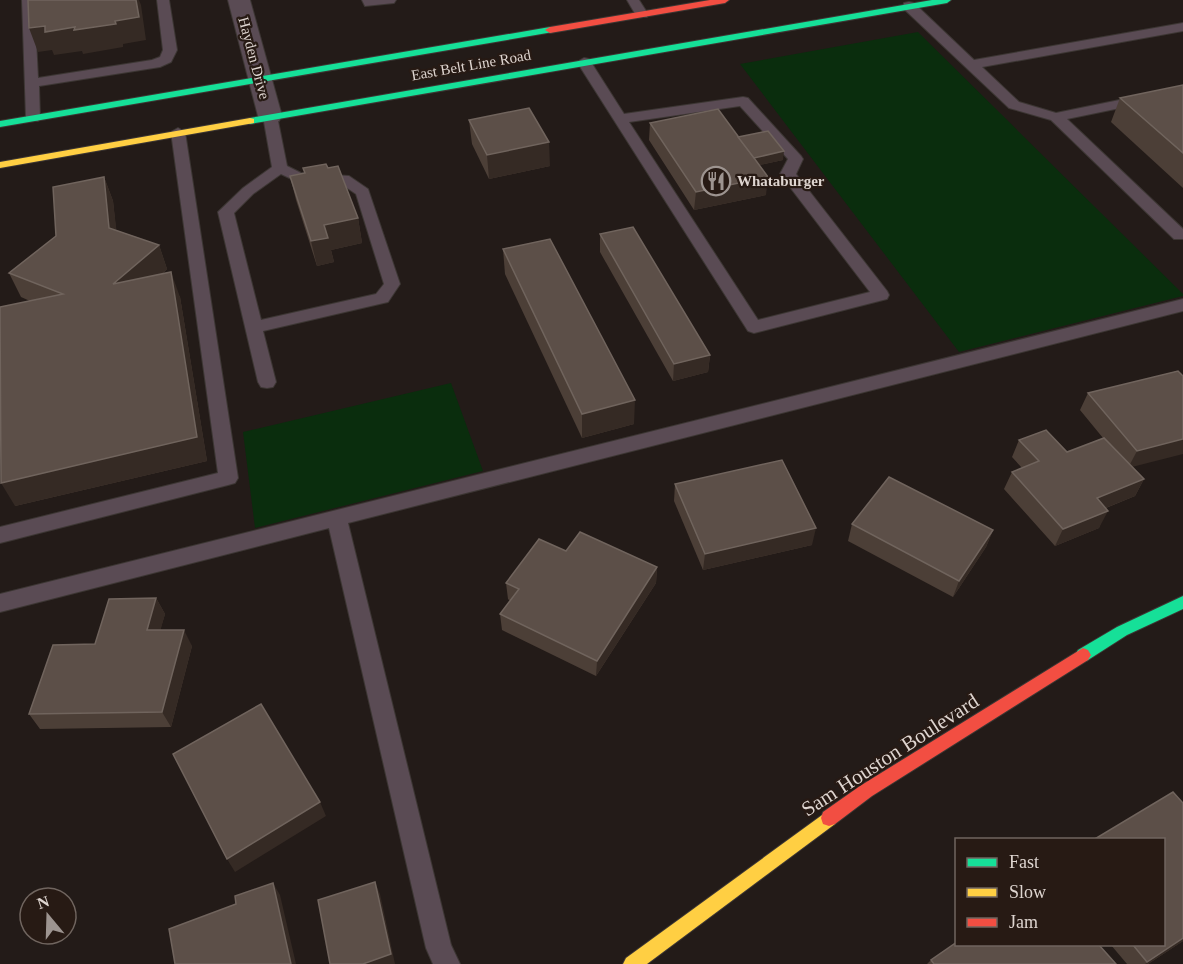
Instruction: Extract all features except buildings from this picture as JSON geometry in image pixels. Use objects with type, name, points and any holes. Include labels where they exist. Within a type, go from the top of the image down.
[{"type":"main road","name":"East Belt Line Road","points":[[0,124],[725,0]]},
{"type":"main road","name":"East Belt Line Road","points":[[0,165],[178,132],[947,0]]},
{"type":"main road","name":"Sam Houston Boulevard","points":[[632,964],[866,791],[1122,631],[1183,602]]},
{"type":"street","name":"Hayden Drive","points":[[239,0],[270,116]]},
{"type":"lane","points":[[28,0],[33,118]]},
{"type":"lane","points":[[32,83],[155,64],[166,59],[170,50],[162,0]]},
{"type":"lane","points":[[368,0],[369,3],[390,0]]},
{"type":"lane","points":[[633,0],[642,14]]},
{"type":"lane","points":[[909,6],[1014,105],[1056,117],[1183,91]]},
{"type":"lane","points":[[971,65],[1183,27]]},
{"type":"lane","points":[[584,62],[620,119],[754,327],[881,295],[788,174],[796,159],[743,100],[620,119]]},
{"type":"lane","points":[[270,116],[280,168]]},
{"type":"lane","points":[[1056,117],[1180,235]]},
{"type":"lane","points":[[0,535],[228,478],[178,132]]},
{"type":"lane","points":[[255,327],[382,298],[392,284],[363,192],[344,178],[298,177],[280,168]]},
{"type":"lane","points":[[267,382],[226,212],[248,191],[280,168]]},
{"type":"lane","points":[[0,603],[1183,305]]},
{"type":"lane","points":[[337,519],[439,948],[447,964]]},
{"type":"green space","points":[[918,32],[1183,296],[959,352],[740,64]]},
{"type":"green space","points":[[451,383],[483,471],[255,528],[243,432]]},
{"type":"traffic: fast","points":[[250,121],[947,0]]},
{"type":"traffic: fast","points":[[0,124],[550,30]]},
{"type":"traffic: fast","points":[[1083,655],[1122,631],[1183,602]]},
{"type":"traffic: slow","points":[[0,165],[250,121]]},
{"type":"traffic: slow","points":[[632,964],[829,818]]},
{"type":"traffic: jam","points":[[550,30],[725,0]]},
{"type":"traffic: jam","points":[[829,818],[866,791],[1083,655]]},
{"type":"place","name":"Whataburger","points":[[716,181]]}]
